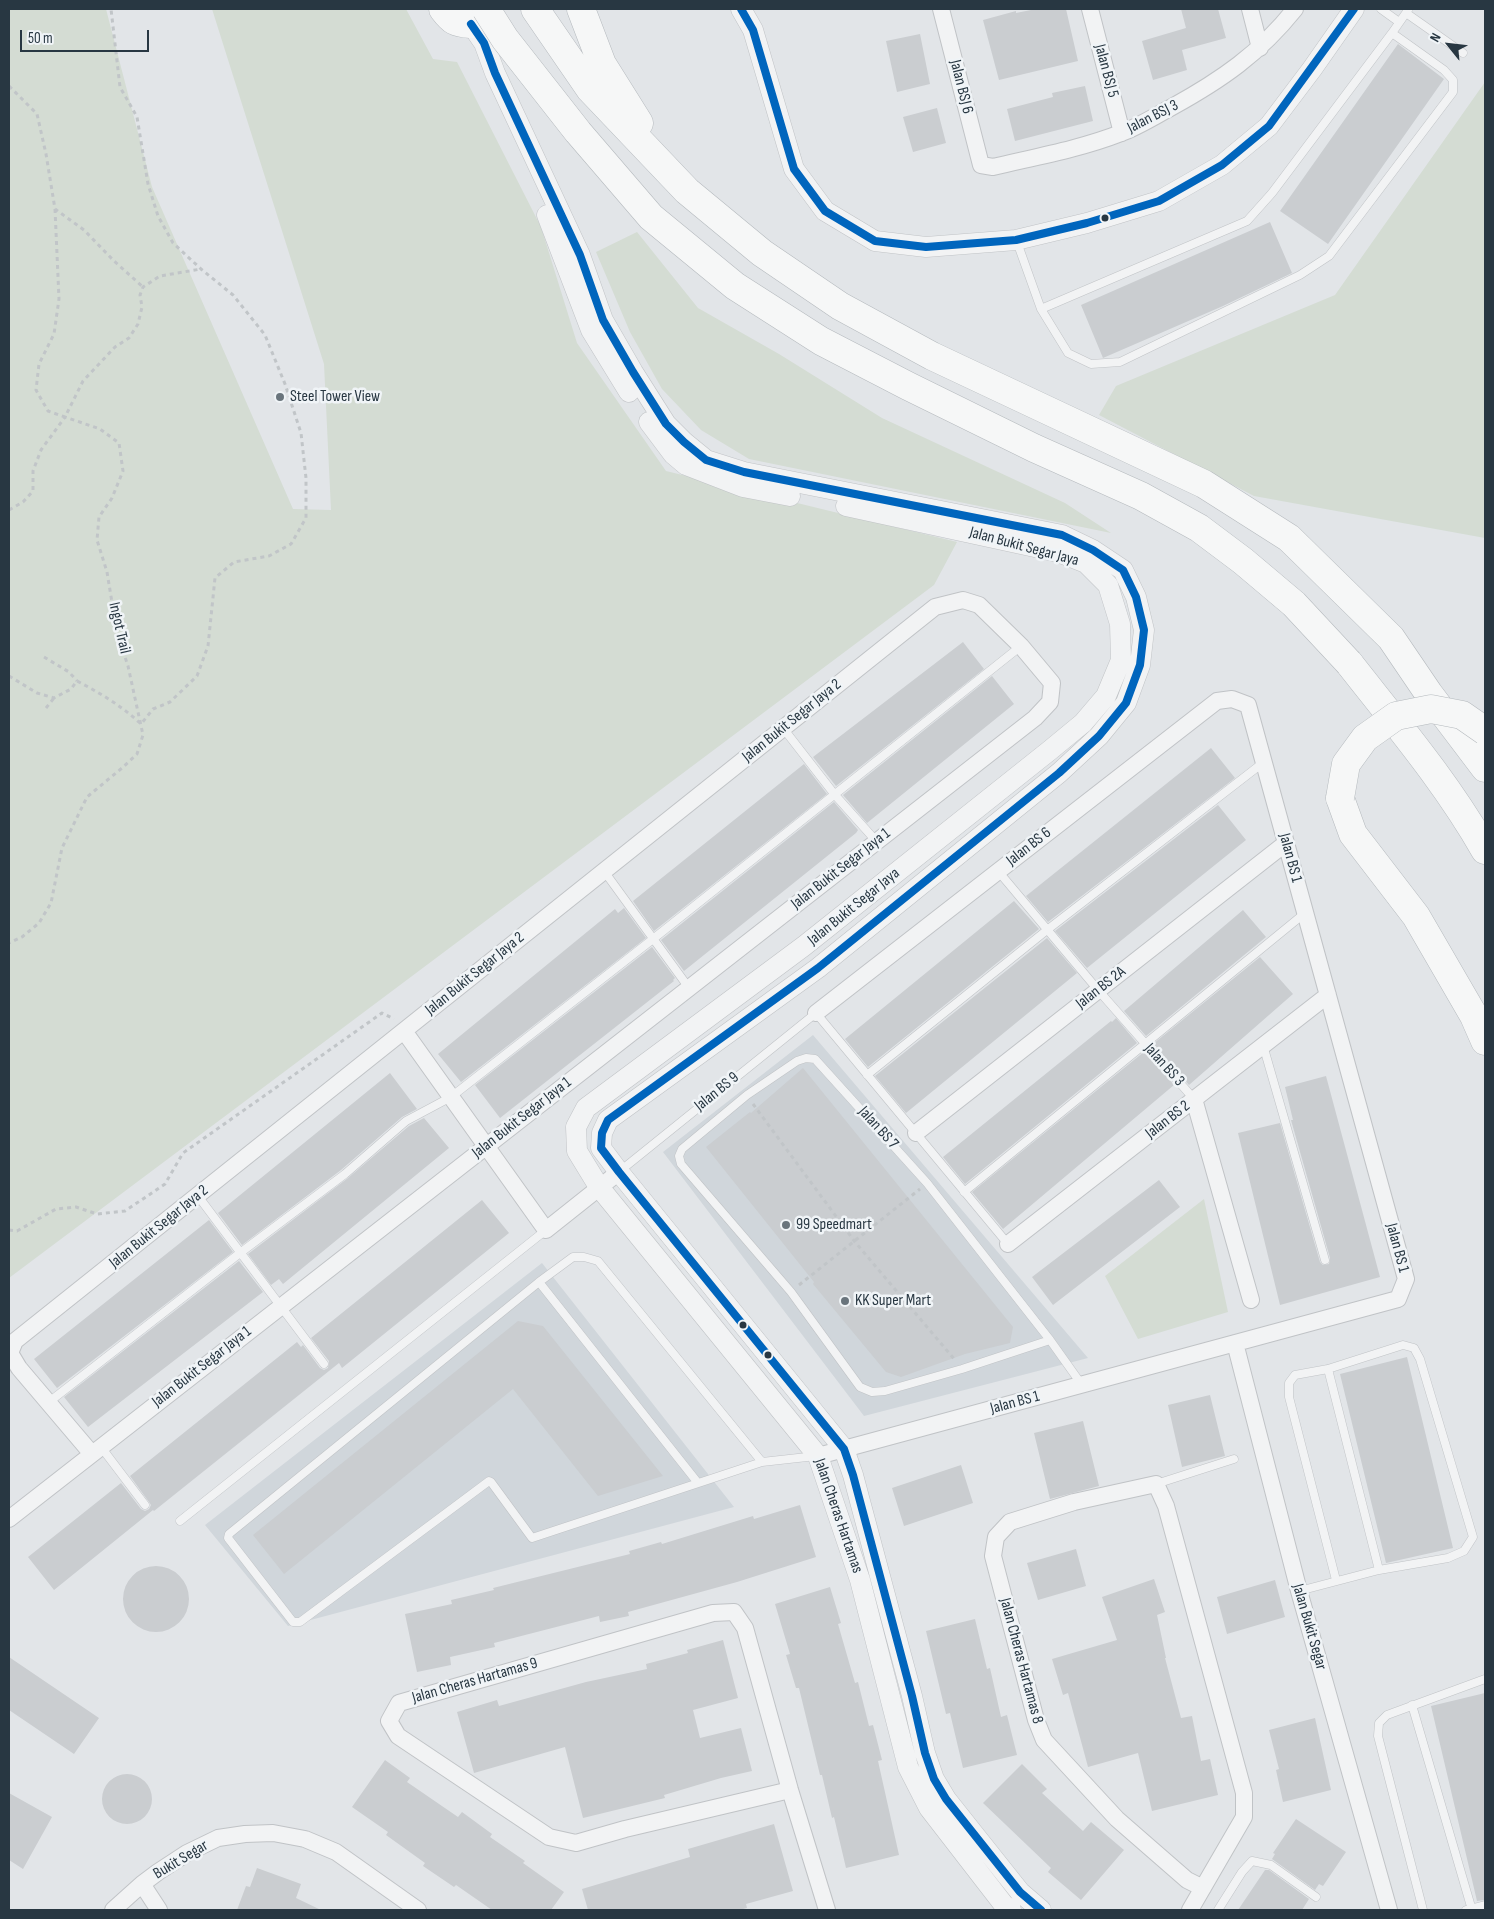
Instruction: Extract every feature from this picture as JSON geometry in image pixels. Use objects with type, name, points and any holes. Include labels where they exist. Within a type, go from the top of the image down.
[{"type":"highway","points":[[444,9],[451,19],[461,24],[483,14],[578,132],[651,217],[735,286],[821,341],[1034,448],[1141,496],[1199,528],[1243,561],[1294,604],[1349,663],[1418,751],[1472,826],[1485,850]]},
{"type":"highway","points":[[535,9],[590,89],[687,190],[762,253],[840,306],[932,356],[1204,484],[1289,538],[1391,638],[1429,694],[1485,768]]},
{"type":"highway","points":[[581,9],[602,64],[643,128],[687,190]]},
{"type":"highway","points":[[1485,731],[1462,715],[1431,709],[1396,716],[1365,738],[1346,764],[1340,798],[1352,834],[1416,916],[1474,1016],[1485,1041]]},
{"type":"street","points":[[741,9],[753,30],[794,169],[825,211],[875,241],[926,246],[1016,240],[1087,223],[1159,201],[1222,165],[1269,126],[1354,9]]},
{"type":"street","name":"Jalan BSJ 6","points":[[941,9],[981,165]]},
{"type":"street","name":"Jalan BSJ 5","points":[[1090,9],[1122,133]]},
{"type":"street","points":[[1250,9],[1260,48]]},
{"type":"street","name":"Jalan BSJ 3","points":[[981,165],[993,168],[1122,133],[1214,84],[1260,48],[1295,9]]},
{"type":"street","name":"Jalan Bukit Segar Jaya","points":[[483,14],[471,49],[554,231],[591,330],[646,418],[673,454],[686,465],[743,487],[824,501],[1058,552],[1086,563],[1108,585],[1120,624],[1122,660],[1106,696],[1082,723],[804,946],[586,1108]]},
{"type":"street","name":"Jalan Bukit Segar Jaya","points":[[483,14],[484,43],[495,73],[580,255],[603,320],[666,424],[684,442],[706,460],[744,472],[1062,534],[1123,570],[1136,597],[1144,630],[1140,665],[1126,703],[1099,736],[1059,773],[818,968],[608,1120]]},
{"type":"street","name":"Jalan Bukit Segar Jaya 1","points":[[9,1519],[1035,718],[1050,702],[1052,683],[1021,646],[979,605],[963,600],[935,607]]},
{"type":"street","name":"Jalan Bukit Segar Jaya 2","points":[[49,1402],[19,1368],[10,1353],[15,1341],[935,607]]},
{"type":"street","name":"Jalan BS 6","points":[[816,1012],[1217,701],[1232,699],[1248,705]]},
{"type":"street","name":"Jalan BS 1","points":[[818,1456],[1398,1299],[1406,1279],[1248,705]]},
{"type":"street","name":"Jalan BS 2A","points":[[916,1133],[1286,843]]},
{"type":"street","name":"Jalan BS 2","points":[[1008,1244],[1328,995]]},
{"type":"street","points":[[404,1031],[546,1230],[619,1172]]},
{"type":"street","name":"Jalan BS 3","points":[[1194,1099],[1251,1300]]},
{"type":"street","name":"Jalan Cheras Hartamas","points":[[586,1108],[576,1127],[577,1152],[599,1187],[818,1456],[860,1580],[908,1767],[929,1808],[1007,1904],[1041,1910]]},
{"type":"street","name":"Jalan Cheras Hartamas","points":[[608,1120],[602,1133],[601,1148],[844,1449],[858,1493],[912,1696],[925,1753],[934,1779],[1007,1904]]},
{"type":"street","name":"Jalan Bukit Segar","points":[[1234,1343],[1299,1592],[1389,1910]]},
{"type":"street","points":[[49,1402],[97,1450]]},
{"type":"street","points":[[1156,1484],[1166,1506],[1244,1794],[1244,1817],[1190,1910]]},
{"type":"street","name":"Jalan Cheras Hartamas 8","points":[[1156,1484],[1074,1502],[1010,1522],[996,1537],[993,1556],[1036,1720],[1044,1740],[1117,1820],[1187,1880],[1203,1888]]},
{"type":"street","name":"Jalan Cheras Hartamas 9","points":[[790,1790],[625,1829],[576,1843],[549,1837],[398,1736],[389,1721],[399,1703],[713,1613],[734,1612],[745,1628],[790,1790],[827,1910]]},
{"type":"street","name":"Bukit Segar","points":[[113,1910],[142,1884],[187,1853],[218,1838],[245,1834],[273,1834],[305,1839],[336,1852],[418,1910]]},
{"type":"street","points":[[142,1884],[159,1910]]},
{"type":"lane","points":[[1381,9],[1399,22]]},
{"type":"lane","points":[[1042,309],[1247,221],[1272,193],[1408,11],[1462,53]]},
{"type":"lane","points":[[1016,240],[1042,309],[1068,352],[1091,364],[1120,362],[1300,275],[1329,256],[1453,92],[1452,80],[1444,70],[1392,33]]},
{"type":"lane","points":[[49,1402],[240,1252],[344,1174],[406,1121],[451,1097],[654,939],[1021,646]]},
{"type":"lane","points":[[783,728],[835,795],[876,842]]},
{"type":"lane","points":[[867,1075],[1048,930],[1264,762]]},
{"type":"lane","points":[[604,871],[690,988]]},
{"type":"lane","name":"Jalan BS 3","points":[[998,871],[1098,990],[1194,1099]]},
{"type":"lane","points":[[964,1192],[1305,913]]},
{"type":"lane","points":[[816,1012],[1008,1244]]},
{"type":"lane","name":"Jalan BS 9","points":[[619,1172],[816,1012]]},
{"type":"lane","points":[[1263,1045],[1325,1260]]},
{"type":"lane","name":"Jalan BS 7","points":[[791,1292],[681,1164],[679,1156],[682,1149],[747,1096],[797,1061],[806,1058],[815,1059],[927,1183],[1050,1340],[1082,1385]]},
{"type":"lane","points":[[198,1196],[324,1364]]},
{"type":"lane","points":[[180,1521],[546,1230]]},
{"type":"lane","points":[[762,1462],[598,1261],[584,1257],[573,1257],[539,1282],[229,1534],[228,1538],[293,1622],[300,1622],[489,1482],[491,1482],[532,1538],[762,1462],[818,1456]]},
{"type":"lane","points":[[539,1282],[698,1483]]},
{"type":"lane","points":[[791,1292],[860,1387],[872,1392],[885,1391],[962,1369],[1050,1340]]},
{"type":"lane","points":[[1299,1592],[1336,1580],[1379,1570],[1448,1558],[1464,1551],[1473,1537],[1420,1359],[1414,1348],[1403,1346],[1328,1369],[1295,1375],[1289,1383],[1289,1398],[1336,1580]]},
{"type":"lane","points":[[1328,1369],[1379,1570]]},
{"type":"lane","points":[[97,1450],[145,1505]]},
{"type":"lane","name":"Jalan Cheras Hartamas 8","points":[[1156,1484],[1234,1459]]},
{"type":"lane","points":[[1423,1910],[1378,1736],[1379,1723],[1387,1715],[1485,1679]]},
{"type":"lane","points":[[1412,1705],[1470,1910],[1485,1905]]},
{"type":"lane","points":[[1218,1910],[1242,1872],[1252,1860],[1271,1865],[1316,1897]]},
{"type":"path","points":[[44,656],[69,672],[77,681],[128,712],[140,724],[153,709],[170,702],[197,676],[208,646],[215,578],[234,562],[269,556],[291,544],[306,518],[306,478],[301,433],[285,384],[265,335],[233,295],[173,243],[158,216],[148,184],[137,116],[120,87],[111,9]]},
{"type":"path","name":"Ingot Trail","points":[[9,86],[36,114],[46,154],[55,209],[59,300],[54,334],[39,364],[36,390],[48,410],[65,418],[100,429],[119,443],[123,471],[112,498],[98,517],[97,540],[107,572],[117,633],[128,666],[143,736],[137,754],[87,797],[62,848],[51,903],[39,923],[22,937],[9,943]]},
{"type":"path","points":[[55,209],[84,230],[143,287]]},
{"type":"path","points":[[9,510],[23,502],[32,491],[32,472],[41,450],[65,418],[84,381],[115,347],[129,338],[138,324],[142,307],[140,295],[143,287],[160,276],[201,269]]},
{"type":"path","points":[[9,676],[37,694],[54,698]]},
{"type":"path","points":[[46,708],[54,698],[71,689],[77,681]]},
{"type":"path","points":[[9,1230],[17,1230],[56,1209],[76,1207],[97,1214],[125,1211],[165,1184],[183,1153],[382,1013],[394,1019],[404,1031]]},
{"type":"path","points":[[747,1096],[855,1242],[962,1369]]},
{"type":"path","points":[[791,1292],[927,1183]]},
{"type":"shaded area","points":[[9,9],[106,9],[152,187],[293,509],[331,510],[324,364],[212,9],[406,9],[433,59],[457,62],[541,227],[577,343],[666,471],[957,542],[934,585],[9,1278]]},
{"type":"shaded area","points":[[1485,82],[1485,538],[1254,496],[1099,415],[1116,386],[1335,295]]},
{"type":"shaded area","points":[[637,232],[698,308],[779,354],[882,418],[1065,503],[1111,533],[749,459],[701,430],[662,389],[630,332],[596,252]]},
{"type":"shaded area","points":[[813,1035],[1088,1358],[864,1416],[663,1152]]},
{"type":"shaded area","points":[[1204,1199],[1228,1312],[1138,1339],[1105,1276]]},
{"type":"shaded area","points":[[542,1263],[734,1507],[288,1626],[205,1525]]},
{"type":"building","points":[[1036,9],[1066,9],[1078,61],[999,80],[983,20],[1016,11],[1016,13]]},
{"type":"building","points":[[1181,9],[1218,9],[1226,38],[1182,50],[1187,70],[1153,80],[1142,41],[1186,28]]},
{"type":"building","points":[[920,34],[930,84],[897,92],[886,41]]},
{"type":"building","points":[[1398,44],[1444,79],[1328,244],[1280,211]]},
{"type":"building","points":[[1085,86],[1093,121],[1015,141],[1007,109],[1053,97],[1052,93]]},
{"type":"building","points":[[937,108],[946,143],[913,152],[903,117]]},
{"type":"building","points":[[1270,222],[1292,273],[1223,306],[1103,358],[1081,305]]},
{"type":"building","points":[[963,642],[984,669],[836,786],[813,757]]},
{"type":"building","points":[[992,676],[1014,704],[867,823],[843,795]]},
{"type":"building","points":[[1211,748],[1235,778],[1048,922],[1026,896]]},
{"type":"building","points":[[804,764],[827,794],[654,931],[633,901]]},
{"type":"building","points":[[834,802],[858,830],[856,833],[684,971],[661,940]]},
{"type":"building","points":[[1218,805],[1246,840],[1087,968],[1055,931]]},
{"type":"building","points":[[1014,901],[1039,929],[868,1067],[845,1039]]},
{"type":"building","points":[[624,908],[646,938],[461,1082],[438,1054],[615,909],[618,913]]},
{"type":"building","points":[[1243,910],[1266,937],[1146,1036],[1124,1011]]},
{"type":"building","points":[[1047,938],[1077,973],[906,1113],[875,1076]]},
{"type":"building","points":[[652,947],[675,978],[674,981],[500,1118],[475,1085]]},
{"type":"building","points":[[1260,957],[1293,994],[1189,1085],[1153,1044]]},
{"type":"building","points":[[1116,1018],[1137,1043],[965,1184],[943,1157]]},
{"type":"building","points":[[1145,1051],[1174,1085],[1003,1229],[972,1192]]},
{"type":"building","points":[[803,1068],[1013,1327],[1010,1343],[965,1354],[901,1377],[886,1372],[813,1284],[814,1282],[706,1147],[751,1113]]},
{"type":"building","points":[[390,1073],[417,1109],[402,1117],[341,1170],[242,1245],[218,1213]]},
{"type":"building","points":[[1326,1076],[1380,1277],[1280,1305],[1238,1133],[1280,1123],[1320,1262],[1323,1265],[1329,1264],[1330,1258],[1291,1120],[1293,1120],[1285,1087]]},
{"type":"building","points":[[424,1118],[449,1148],[283,1284],[279,1279],[271,1285],[248,1254],[348,1178],[409,1126]]},
{"type":"building","points":[[1159,1180],[1180,1207],[1053,1305],[1032,1277]]},
{"type":"building","points":[[482,1200],[509,1233],[342,1368],[339,1363],[54,1590],[28,1557],[121,1483],[141,1509],[145,1511],[149,1509],[151,1505],[130,1476],[297,1342],[301,1347],[303,1345],[320,1368],[324,1370],[328,1368],[329,1361],[311,1338]]},
{"type":"building","points":[[209,1220],[233,1252],[57,1388],[34,1359]]},
{"type":"building","points":[[239,1261],[263,1292],[88,1427],[64,1397]]},
{"type":"building","points":[[518,1321],[543,1326],[663,1476],[598,1496],[513,1389],[284,1574],[253,1535]]},
{"type":"building","points":[[1407,1357],[1453,1548],[1386,1563],[1340,1374]]},
{"type":"building","points":[[1210,1395],[1225,1456],[1182,1467],[1168,1405]]},
{"type":"building","points":[[1083,1421],[1099,1486],[1050,1499],[1034,1433]]},
{"type":"building","points":[[961,1465],[973,1503],[904,1526],[892,1488]]},
{"type":"building","points":[[800,1505],[816,1557],[737,1582],[628,1612],[629,1616],[600,1622],[599,1616],[494,1643],[495,1647],[450,1657],[451,1665],[417,1672],[405,1614],[452,1604],[451,1600],[494,1590],[493,1588],[630,1554],[629,1551],[661,1542],[662,1544],[753,1516],[754,1519]]},
{"type":"building","points":[[1076,1549],[1086,1586],[1038,1600],[1027,1563]]},
{"type":"building","points":[[150,1566],[162,1566],[174,1571],[184,1581],[189,1593],[187,1612],[174,1627],[162,1632],[150,1632],[138,1627],[128,1617],[123,1605],[123,1593],[128,1581],[138,1571]]},
{"type":"building","points":[[1154,1579],[1165,1612],[1157,1615],[1165,1658],[1181,1718],[1192,1716],[1201,1761],[1210,1759],[1218,1795],[1152,1811],[1138,1753],[1088,1767],[1068,1693],[1063,1695],[1052,1659],[1117,1640],[1102,1597]]},
{"type":"building","points":[[1275,1580],[1285,1617],[1227,1634],[1217,1597]]},
{"type":"building","points":[[830,1587],[841,1623],[838,1624],[855,1683],[858,1682],[869,1726],[873,1725],[882,1760],[878,1761],[899,1855],[846,1868],[834,1817],[832,1818],[822,1775],[820,1775],[799,1688],[796,1688],[786,1655],[790,1654],[775,1604]]},
{"type":"building","points":[[975,1619],[987,1669],[990,1668],[1001,1717],[1007,1715],[1017,1755],[963,1768],[950,1713],[946,1714],[926,1631]]},
{"type":"building","points":[[723,1640],[738,1698],[693,1710],[700,1738],[741,1728],[752,1771],[664,1795],[665,1798],[583,1818],[565,1747],[474,1773],[457,1712],[497,1700],[499,1706],[586,1682],[647,1669],[646,1664],[688,1653],[687,1650]]},
{"type":"building","points":[[9,1657],[99,1718],[74,1754],[9,1710]]},
{"type":"building","points":[[1485,1693],[1485,1900],[1477,1901],[1431,1706]]},
{"type":"building","points":[[1315,1718],[1331,1790],[1283,1802],[1276,1770],[1279,1769],[1269,1730]]},
{"type":"building","points":[[385,1760],[410,1778],[407,1782],[458,1817],[462,1812],[492,1834],[490,1837],[525,1861],[523,1863],[564,1892],[551,1910],[492,1910],[456,1885],[454,1887],[423,1866],[425,1863],[386,1835],[388,1832],[352,1807]]},
{"type":"building","points":[[1022,1764],[1047,1789],[1042,1793],[1083,1831],[1091,1822],[1124,1850],[1081,1900],[1048,1872],[1051,1868],[983,1803]]},
{"type":"building","points":[[122,1774],[132,1774],[145,1781],[152,1794],[152,1804],[145,1817],[132,1824],[122,1824],[113,1820],[106,1813],[102,1804],[102,1794],[106,1785],[113,1778]]},
{"type":"building","points":[[9,1793],[52,1817],[23,1869],[9,1860]]},
{"type":"building","points":[[1296,1819],[1346,1852],[1323,1886],[1319,1884],[1315,1890],[1272,1859],[1275,1854],[1273,1853]]},
{"type":"building","points":[[774,1824],[793,1891],[746,1904],[747,1908],[739,1910],[588,1910],[582,1889],[690,1857],[688,1849]]},
{"type":"building","points":[[257,1868],[301,1884],[296,1898],[321,1910],[237,1910],[246,1886],[250,1887]]},
{"type":"building","points":[[1265,1870],[1269,1870],[1309,1899],[1302,1910],[1238,1910]]},
{"type":"transit line","points":[[741,9],[753,30],[794,169],[825,211],[875,241],[926,247],[1016,240],[1087,223],[1159,201],[1222,165],[1269,126],[1354,9]]},
{"type":"transit line","points":[[471,24],[484,43],[495,73],[580,255],[603,320],[666,424],[684,442],[706,460],[744,472],[1062,535],[1093,550],[1123,570],[1136,597],[1144,630],[1140,665],[1126,703],[1099,736],[1059,773],[818,968],[608,1120],[602,1133],[601,1148],[619,1172],[844,1449],[853,1475],[912,1696],[925,1753],[934,1779],[946,1799],[1020,1892],[1041,1910]]},
{"type":"place","name":"Steel Tower View","points":[[280,397]]},
{"type":"place","name":"99 Speedmart","points":[[786,1225]]},
{"type":"place","name":"KK Super Mart","points":[[845,1301]]}]
